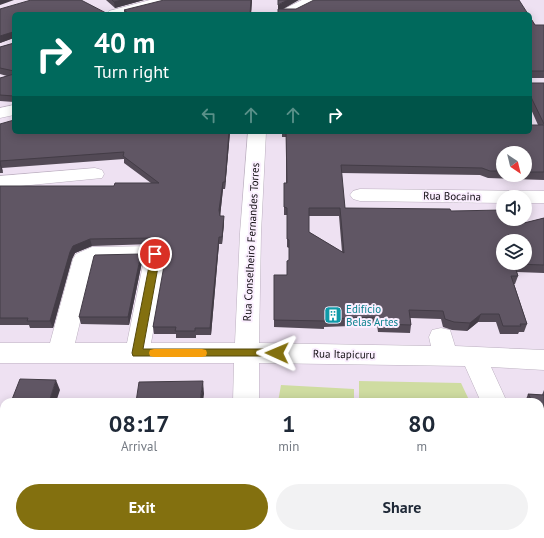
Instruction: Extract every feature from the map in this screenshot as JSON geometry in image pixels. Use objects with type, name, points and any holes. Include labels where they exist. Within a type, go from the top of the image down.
[{"type":"street","points":[[121,12],[164,0]]},
{"type":"street","points":[[289,12],[312,0]]},
{"type":"street","points":[[0,113],[12,110]]},
{"type":"street","name":"Rua Conselheiro Fernandes Torres","points":[[246,398],[246,353],[252,196],[257,134]]},
{"type":"street","points":[[0,182],[95,174]]},
{"type":"street","name":"Rua Bocaina","points":[[360,194],[544,197]]},
{"type":"street","points":[[60,353],[84,259],[92,254],[153,254],[156,256],[137,353]]},
{"type":"street","name":"Rua Itapicuru","points":[[0,353],[246,353],[443,346],[473,356],[544,360]]},
{"type":"street","points":[[473,356],[492,398]]},
{"type":"green space","points":[[359,381],[461,383],[468,398],[359,398]]},
{"type":"green space","points":[[281,385],[354,389],[354,398],[279,398]]},
{"type":"building","points":[[31,0],[81,0],[104,12],[12,12],[12,32],[0,36],[0,9]]},
{"type":"building","points":[[164,0],[251,0],[250,12],[126,12],[124,10]]},
{"type":"building","points":[[278,0],[287,0],[278,5]]},
{"type":"building","points":[[314,0],[519,0],[527,12],[278,12],[278,9],[296,9]]},
{"type":"building","points":[[532,20],[535,25],[544,25],[544,71],[532,71]]},
{"type":"building","points":[[12,44],[12,71],[0,68],[0,47]]},
{"type":"building","points":[[12,75],[12,96],[0,95],[0,78]]},
{"type":"building","points":[[532,83],[544,83],[544,124],[532,99]]},
{"type":"building","points":[[12,121],[12,134],[229,134],[225,182],[223,182],[219,210],[220,216],[224,216],[222,237],[219,237],[210,328],[195,328],[195,331],[175,331],[176,327],[153,327],[167,249],[161,241],[152,238],[90,239],[73,246],[50,321],[27,321],[28,318],[0,318],[0,186],[114,186],[115,183],[159,183],[123,156],[124,152],[0,161],[0,124]]},
{"type":"building","points":[[532,125],[544,125],[544,172],[532,172],[532,146],[496,146],[496,171],[490,171],[482,168],[341,165],[345,208],[450,209],[451,211],[496,210],[496,226],[532,226],[532,221],[544,218],[544,265],[532,265],[532,234],[496,234],[496,270],[516,270],[518,276],[511,276],[527,324],[520,324],[521,326],[503,326],[499,314],[481,314],[470,323],[454,322],[445,319],[443,311],[409,310],[411,325],[379,324],[378,317],[325,319],[325,321],[274,320],[274,275],[287,275],[287,261],[289,260],[287,208],[284,207],[284,183],[287,183],[286,134],[532,134]],"holes":[[[309,208],[340,208],[344,253],[309,232]]]},
{"type":"building","points":[[141,254],[128,317],[79,317],[94,256]]},
{"type":"building","points":[[20,379],[56,380],[50,398],[13,398]]},
{"type":"building","points":[[203,381],[201,398],[137,398],[139,382]]},
{"type":"building","points":[[528,394],[544,395],[544,398],[530,398]]},
{"type":"slow traffic","points":[[154,353],[202,353]]},
{"type":"place","name":"Edifício Belas Artes","points":[[333,315]]},
{"type":"route","points":[[155,254],[156,256],[141,326],[137,353],[277,353]]}]
